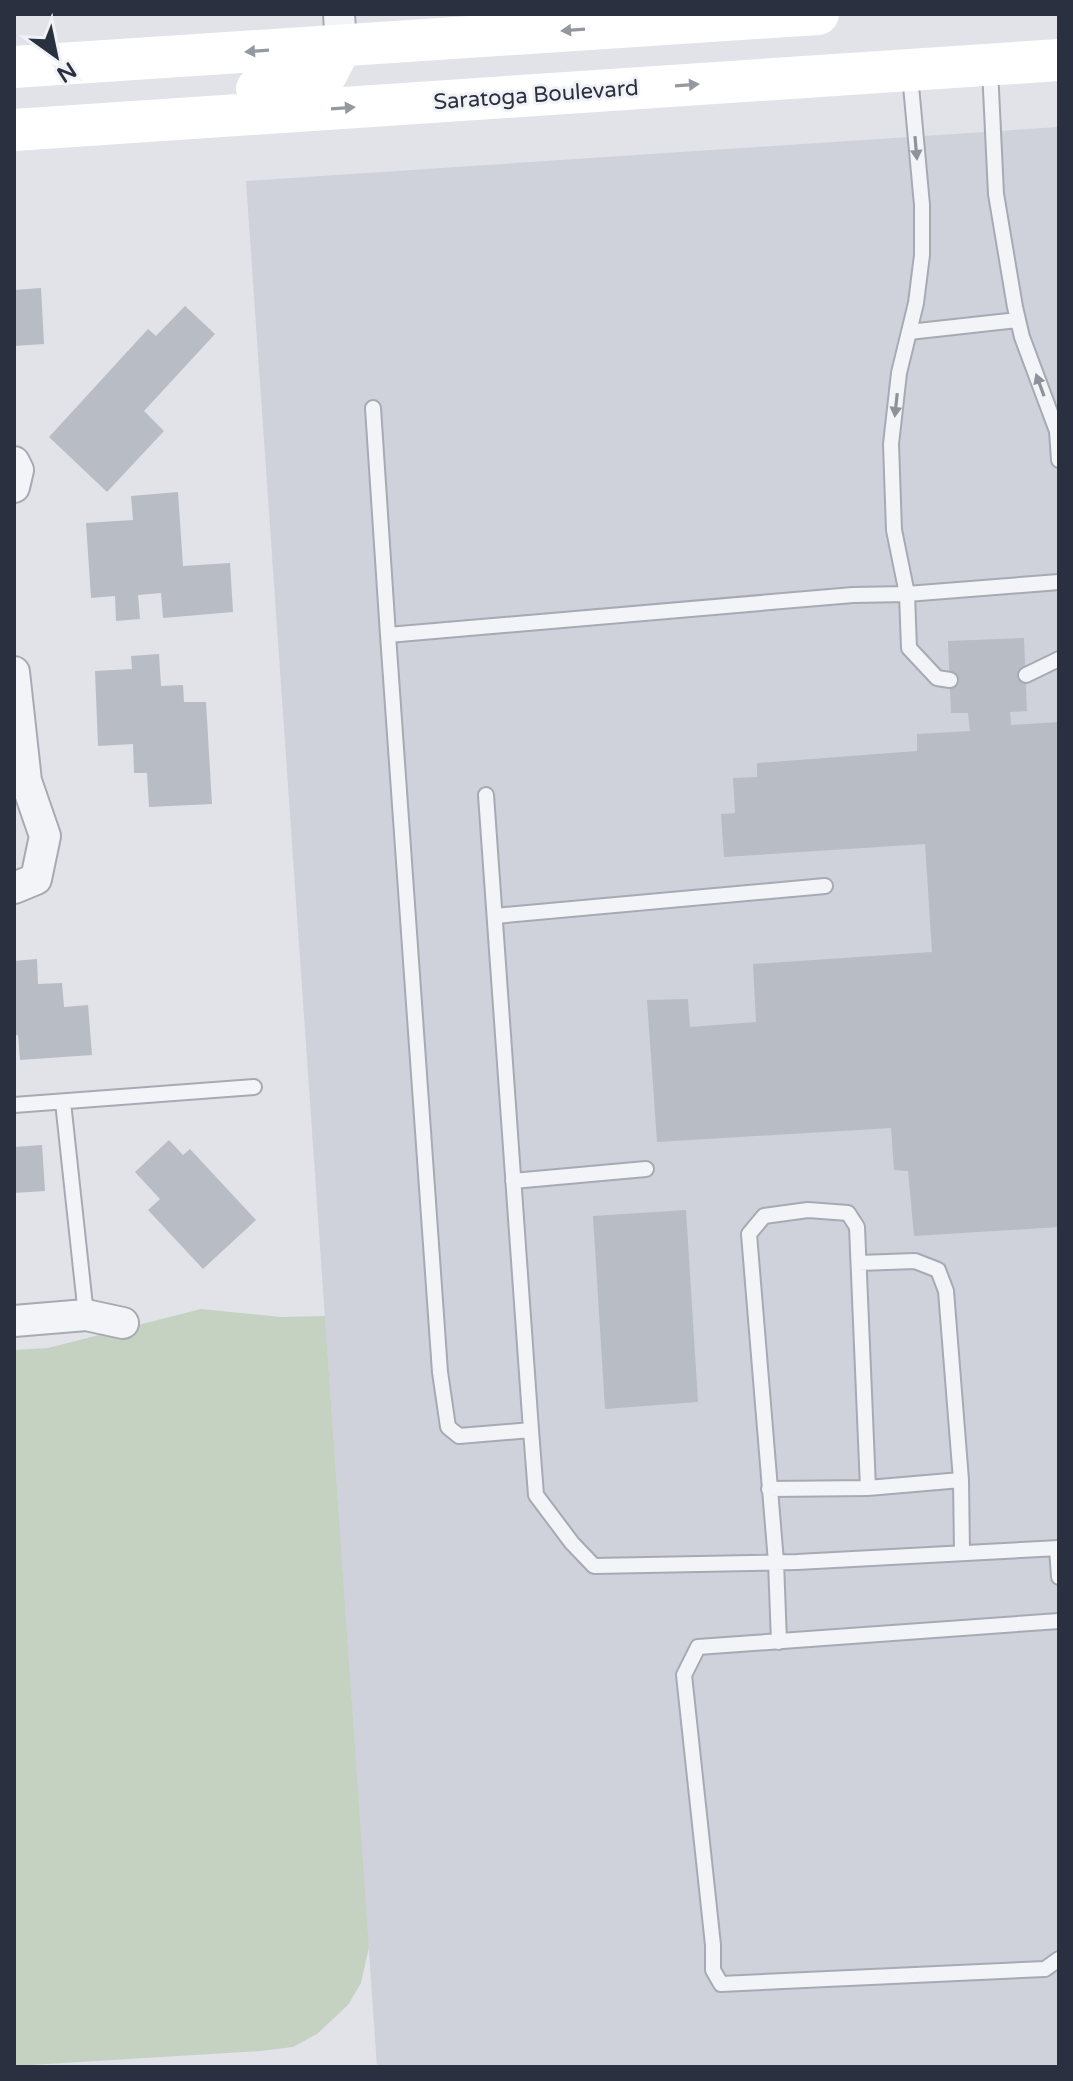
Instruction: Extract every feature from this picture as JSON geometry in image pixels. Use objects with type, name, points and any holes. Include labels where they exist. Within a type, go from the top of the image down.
[{"type":"main road","points":[[14,67],[340,30],[818,14]]},
{"type":"main road","points":[[116,123],[325,76],[340,30]]},
{"type":"main road","name":"Saratoga Boulevard","points":[[14,130],[1059,60]]},
{"type":"street","points":[[14,462],[18,470],[14,487]]},
{"type":"street","points":[[14,672],[26,781],[45,836],[25,883]]},
{"type":"street","points":[[14,1321],[86,1315],[123,1323]]},
{"type":"lane","points":[[989,65],[996,194],[1018,320],[1057,431],[1059,460]]},
{"type":"lane","points":[[909,70],[922,205],[922,255],[916,303],[899,373],[891,444],[894,530],[907,594],[909,648],[937,678],[950,680]]},
{"type":"lane","points":[[909,332],[1018,320]]},
{"type":"lane","points":[[373,408],[439,1357],[448,1427],[459,1436],[531,1430]]},
{"type":"lane","points":[[388,635],[840,596],[1059,582]]},
{"type":"lane","points":[[1026,675],[1059,659]]},
{"type":"lane","points":[[486,795],[536,1495],[572,1543],[594,1566],[776,1562],[1058,1548],[1059,1577]]},
{"type":"lane","points":[[495,916],[825,886]]},
{"type":"lane","points":[[14,1105],[254,1087]]},
{"type":"lane","points":[[63,1102],[86,1315]]},
{"type":"lane","points":[[513,1181],[646,1169]]},
{"type":"lane","points":[[779,1642],[776,1562],[749,1234],[764,1216],[808,1210],[848,1213],[857,1227],[868,1488]]},
{"type":"lane","points":[[859,1263],[915,1261],[938,1270],[946,1291],[961,1480],[962,1553]]},
{"type":"lane","points":[[769,1489],[868,1488],[961,1480]]},
{"type":"lane","points":[[1059,1621],[698,1647],[684,1675],[713,1945],[713,1970],[721,1984],[1045,1969],[1059,1959]]},
{"type":"shaded area","points":[[1059,127],[1059,2067],[377,2067],[246,181]]},
{"type":"green space","points":[[201,1309],[281,1317],[325,1316],[369,1947],[361,1983],[348,2005],[317,2034],[293,2047],[14,2066],[14,1350],[48,1348]]},
{"type":"building","points":[[41,288],[44,344],[14,346],[14,290]]},
{"type":"building","points":[[185,306],[215,334],[144,411],[164,431],[107,492],[49,437],[148,329],[156,336]]},
{"type":"building","points":[[178,492],[183,566],[230,563],[233,612],[163,618],[161,593],[138,595],[140,619],[116,621],[115,596],[91,598],[86,523],[133,520],[131,496]]},
{"type":"building","points":[[1024,638],[1027,711],[1010,712],[1011,725],[1059,722],[1059,1227],[914,1236],[908,1171],[894,1170],[891,1128],[657,1142],[647,1000],[688,999],[690,1027],[756,1022],[753,964],[932,952],[925,844],[724,857],[721,814],[735,813],[733,778],[757,777],[757,763],[917,751],[917,734],[970,731],[968,713],[951,713],[948,641]]},
{"type":"building","points":[[159,654],[161,686],[183,685],[184,702],[206,702],[212,804],[149,807],[147,773],[134,773],[133,744],[98,746],[95,671],[132,669],[131,656]]},
{"type":"building","points":[[37,959],[38,984],[62,983],[64,1007],[88,1005],[92,1055],[20,1060],[18,1035],[14,1036],[14,961]]},
{"type":"building","points":[[169,1140],[183,1155],[190,1149],[256,1220],[203,1269],[148,1210],[160,1199],[135,1172]]},
{"type":"building","points":[[42,1145],[45,1191],[14,1193],[14,1147]]},
{"type":"building","points":[[686,1210],[698,1402],[605,1409],[593,1216]]}]
